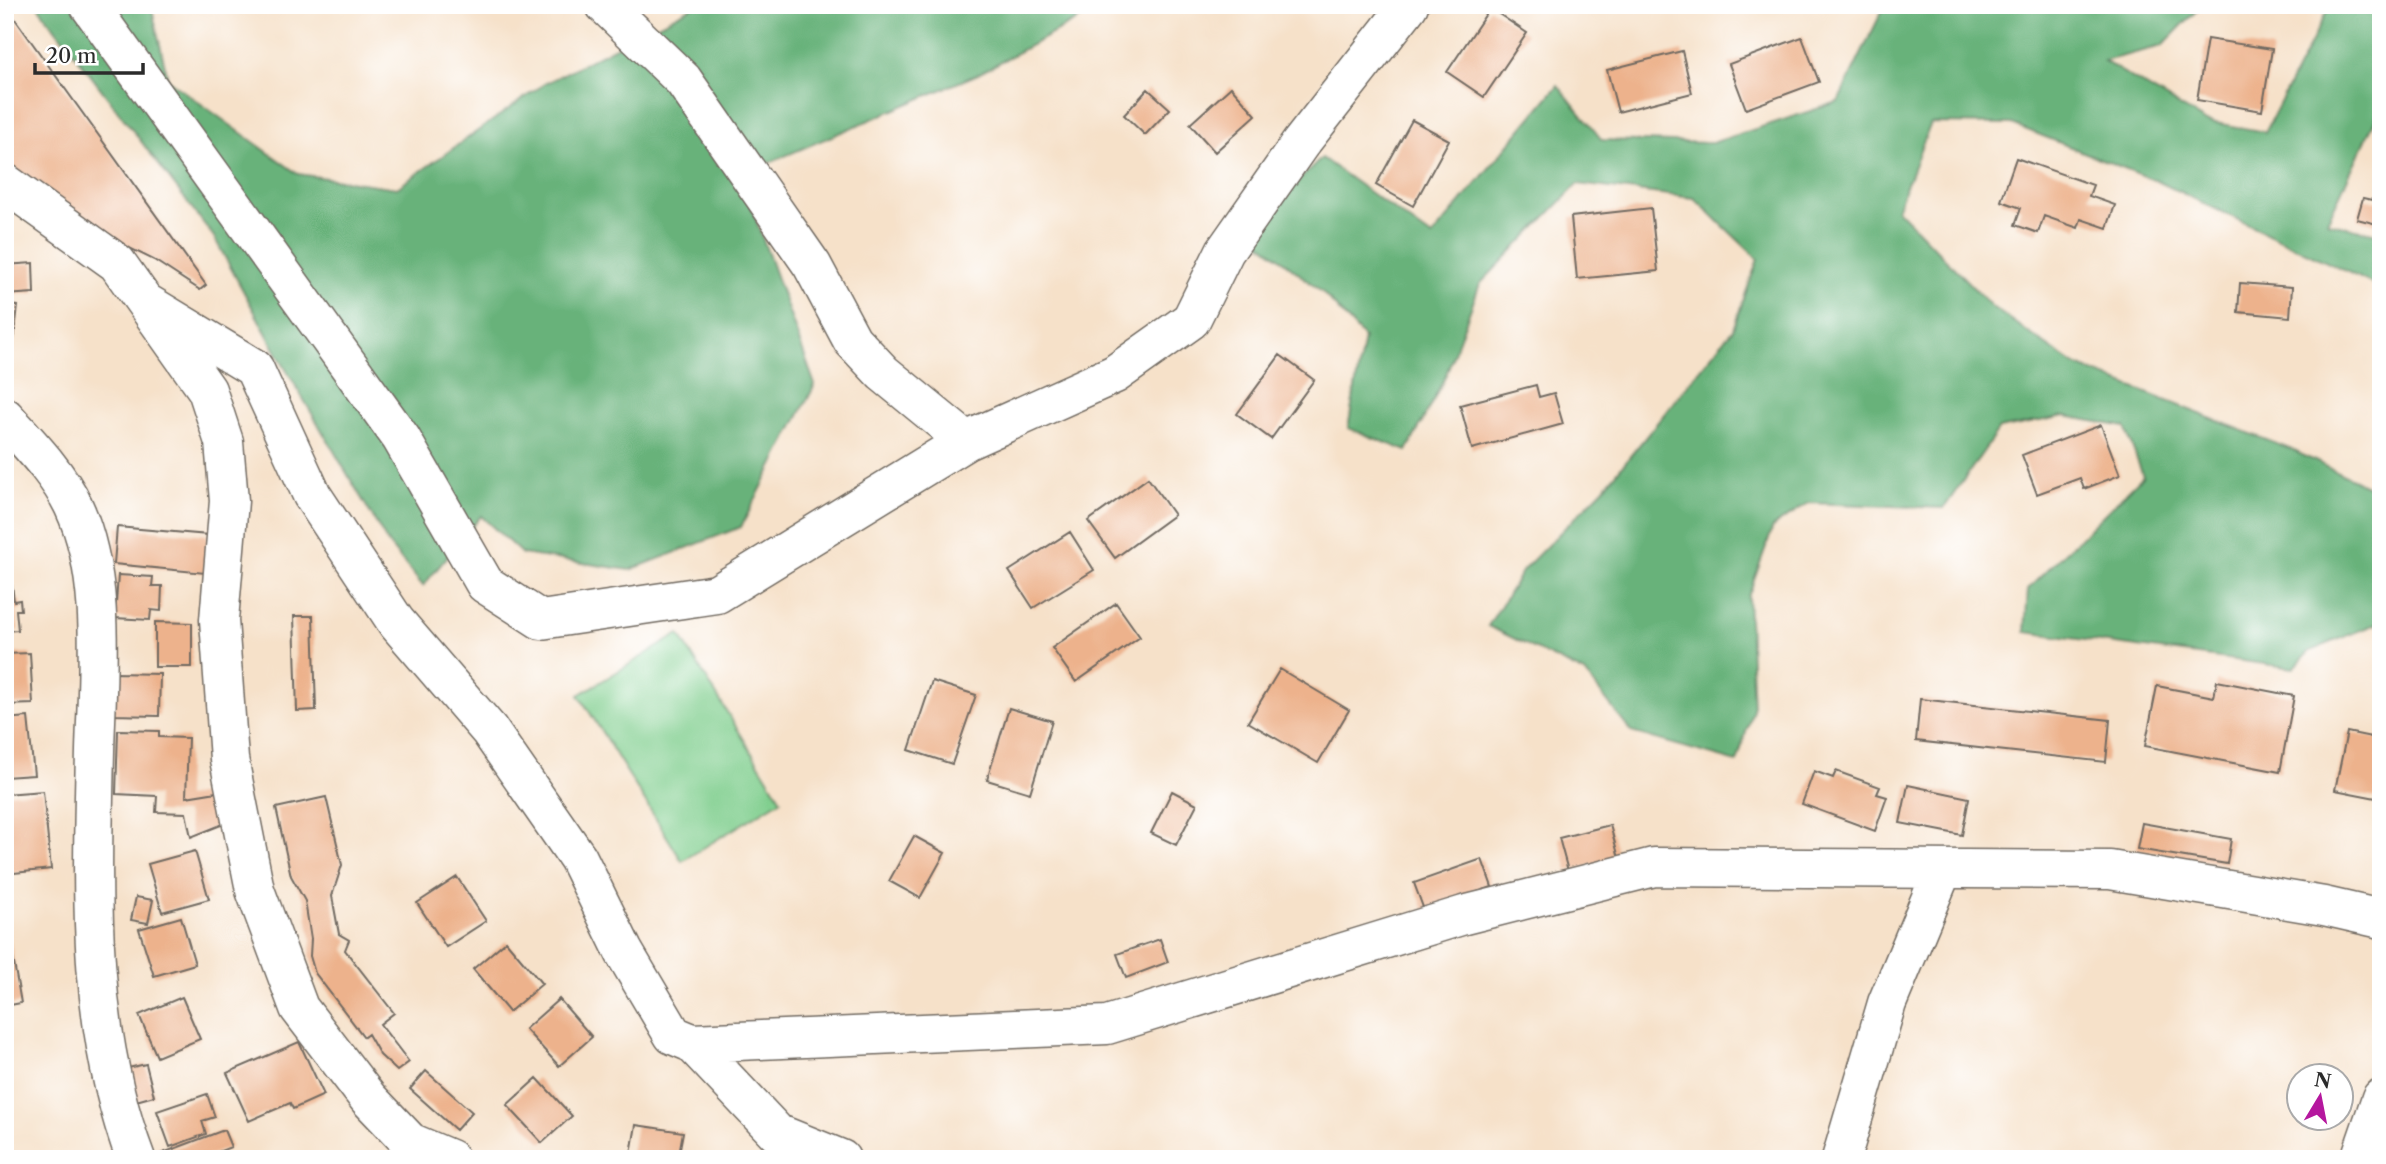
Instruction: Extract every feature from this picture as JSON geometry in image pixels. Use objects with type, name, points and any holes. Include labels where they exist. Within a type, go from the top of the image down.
[{"type":"street","points":[[89,5],[401,438],[485,584],[541,620],[717,594],[966,441],[1115,374],[1191,320],[1225,251],[1300,144],[1409,5]]},
{"type":"street","points":[[605,5],[683,80],[812,265],[852,340],[883,373],[966,441]]},
{"type":"street","points":[[5,183],[117,263],[207,390],[224,442],[229,501],[219,620],[229,759],[256,890],[299,1008],[368,1098],[410,1142],[450,1159]]},
{"type":"street","points":[[145,302],[254,368],[312,495],[396,622],[489,730],[571,847],[624,952],[673,1035],[692,1043],[777,1133],[841,1159]]},
{"type":"street","points":[[5,417],[53,473],[73,505],[85,544],[94,591],[98,634],[92,882],[95,957],[105,1043],[136,1159]]},
{"type":"street","points":[[692,1043],[1107,1025],[1464,915],[1654,866],[2110,870],[2324,906],[2381,919]]},
{"type":"street","points":[[1841,1159],[1887,1003],[1943,869]]},
{"type":"street","points":[[2360,1159],[2381,1098]]},
{"type":"green space","points":[[37,5],[151,5],[168,80],[298,174],[397,188],[544,84],[696,5],[1105,5],[978,74],[740,175],[815,385],[741,527],[630,570],[522,554],[481,516],[423,586],[389,545],[284,366],[214,237]]},
{"type":"green space","points":[[1885,5],[2202,5],[2162,46],[2104,61],[2205,121],[2265,132],[2330,5],[2381,5],[2381,107],[2327,222],[2381,235],[2381,288],[2157,181],[2012,124],[1931,123],[1897,209],[1992,307],[2075,365],[2292,450],[2381,493],[2381,622],[2310,651],[2294,668],[2025,632],[2028,589],[2143,476],[2125,427],[2065,416],[1999,429],[1944,508],[1808,503],[1773,527],[1748,597],[1753,709],[1737,762],[1631,732],[1585,673],[1488,626],[1523,570],[1606,486],[1733,329],[1758,259],[1694,198],[1578,184],[1480,284],[1445,377],[1407,451],[1348,428],[1364,338],[1323,293],[1246,231],[1322,158],[1432,237],[1558,85],[1602,140],[1712,143],[1838,102]]},
{"type":"green space","points":[[679,634],[781,800],[682,861],[579,695]]},
{"type":"building","points":[[5,5],[206,285],[200,290],[154,260],[83,225],[5,172]]},
{"type":"building","points":[[1490,8],[1527,33],[1484,97],[1447,72]]},
{"type":"building","points":[[1802,37],[1819,82],[1746,109],[1729,64]]},
{"type":"building","points":[[2207,39],[2272,49],[2262,111],[2197,100]]},
{"type":"building","points":[[1682,51],[1692,93],[1618,112],[1607,70]]},
{"type":"building","points":[[1231,87],[1256,115],[1215,152],[1190,124]]},
{"type":"building","points":[[1148,89],[1170,109],[1145,135],[1124,115]]},
{"type":"building","points":[[1412,120],[1449,140],[1413,206],[1376,185]]},
{"type":"building","points":[[2016,158],[2093,185],[2089,196],[2115,205],[2107,228],[2081,219],[2078,228],[2044,216],[2038,233],[2015,225],[2021,208],[2001,201]]},
{"type":"building","points":[[2363,198],[2381,202],[2381,225],[2357,219]]},
{"type":"building","points":[[1651,208],[1658,271],[1577,279],[1571,217]]},
{"type":"building","points":[[33,263],[34,293],[5,295],[5,265]]},
{"type":"building","points":[[2240,283],[2292,287],[2290,317],[2238,312]]},
{"type":"building","points":[[5,305],[18,306],[13,348],[5,347]]},
{"type":"building","points":[[1280,355],[1314,380],[1271,439],[1237,414]]},
{"type":"building","points":[[1536,385],[1539,397],[1554,393],[1563,424],[1472,449],[1460,405]]},
{"type":"building","points":[[2101,425],[2120,475],[2084,489],[2080,478],[2037,494],[2022,455]]},
{"type":"building","points":[[1148,478],[1174,515],[1115,558],[1088,521]]},
{"type":"building","points":[[117,527],[208,535],[205,573],[114,564]]},
{"type":"building","points":[[1070,532],[1094,570],[1033,608],[1009,571]]},
{"type":"building","points":[[5,567],[10,567],[14,601],[20,600],[21,610],[16,610],[18,630],[5,631]]},
{"type":"building","points":[[118,575],[153,577],[152,586],[162,586],[161,611],[151,610],[150,620],[115,618]]},
{"type":"building","points":[[1116,603],[1140,637],[1076,682],[1052,648]]},
{"type":"building","points":[[294,616],[313,616],[316,710],[297,711]]},
{"type":"building","points":[[155,622],[192,623],[192,667],[155,667]]},
{"type":"building","points":[[30,653],[33,704],[5,705],[5,654]]},
{"type":"building","points":[[1280,669],[1349,710],[1318,763],[1248,722]]},
{"type":"building","points":[[114,673],[160,674],[159,716],[113,715]]},
{"type":"building","points":[[932,681],[976,695],[952,764],[909,750]]},
{"type":"building","points":[[2217,681],[2294,696],[2280,772],[2145,746],[2157,686],[2214,697]]},
{"type":"building","points":[[1920,699],[2110,720],[2106,762],[1916,741]]},
{"type":"building","points":[[1009,708],[1052,721],[1030,793],[987,780]]},
{"type":"building","points":[[28,717],[34,775],[5,777],[5,719]]},
{"type":"building","points":[[118,730],[159,731],[159,737],[188,738],[186,797],[223,791],[226,823],[191,837],[186,813],[156,812],[157,796],[116,794]]},
{"type":"building","points":[[2347,732],[2381,739],[2381,799],[2335,790]]},
{"type":"building","points":[[1814,771],[1833,778],[1836,771],[1880,787],[1877,794],[1887,797],[1875,831],[1802,804]]},
{"type":"building","points":[[1908,785],[1969,798],[1962,835],[1900,823]]},
{"type":"building","points":[[43,791],[51,869],[5,874],[5,794]]},
{"type":"building","points":[[1172,791],[1197,804],[1176,845],[1151,833]]},
{"type":"building","points":[[326,797],[342,865],[332,896],[339,934],[349,940],[345,950],[394,1013],[380,1024],[409,1062],[397,1071],[380,1055],[368,1034],[364,1037],[315,973],[310,956],[311,939],[305,901],[291,876],[276,808]]},
{"type":"building","points":[[2142,823],[2231,839],[2227,864],[2137,849]]},
{"type":"building","points":[[1610,825],[1619,858],[1568,871],[1559,838]]},
{"type":"building","points":[[914,836],[945,853],[920,898],[889,881]]},
{"type":"building","points":[[195,851],[209,899],[162,912],[148,864]]},
{"type":"building","points":[[1482,859],[1492,887],[1424,910],[1414,883]]},
{"type":"building","points":[[457,877],[486,921],[446,947],[417,903]]},
{"type":"building","points":[[136,897],[153,900],[148,923],[131,920]]},
{"type":"building","points":[[5,912],[21,1003],[5,1006]]},
{"type":"building","points":[[181,917],[195,964],[154,976],[139,929]]},
{"type":"building","points":[[1160,939],[1168,962],[1126,978],[1117,954]]},
{"type":"building","points":[[506,941],[542,984],[509,1012],[473,969]]},
{"type":"building","points":[[182,997],[200,1039],[157,1057],[139,1015]]},
{"type":"building","points":[[559,999],[592,1037],[559,1066],[525,1029]]},
{"type":"building","points":[[299,1042],[324,1095],[293,1109],[290,1103],[249,1121],[227,1073]]},
{"type":"building","points":[[146,1064],[154,1096],[136,1101],[128,1068]]},
{"type":"building","points":[[426,1071],[472,1112],[456,1130],[410,1089]]},
{"type":"building","points":[[537,1078],[572,1116],[542,1143],[507,1105]]},
{"type":"building","points":[[207,1094],[215,1117],[202,1121],[206,1134],[170,1147],[157,1111]]},
{"type":"building","points":[[636,1125],[683,1132],[678,1159],[630,1159]]},
{"type":"building","points":[[224,1130],[231,1147],[200,1159],[147,1159]]}]
